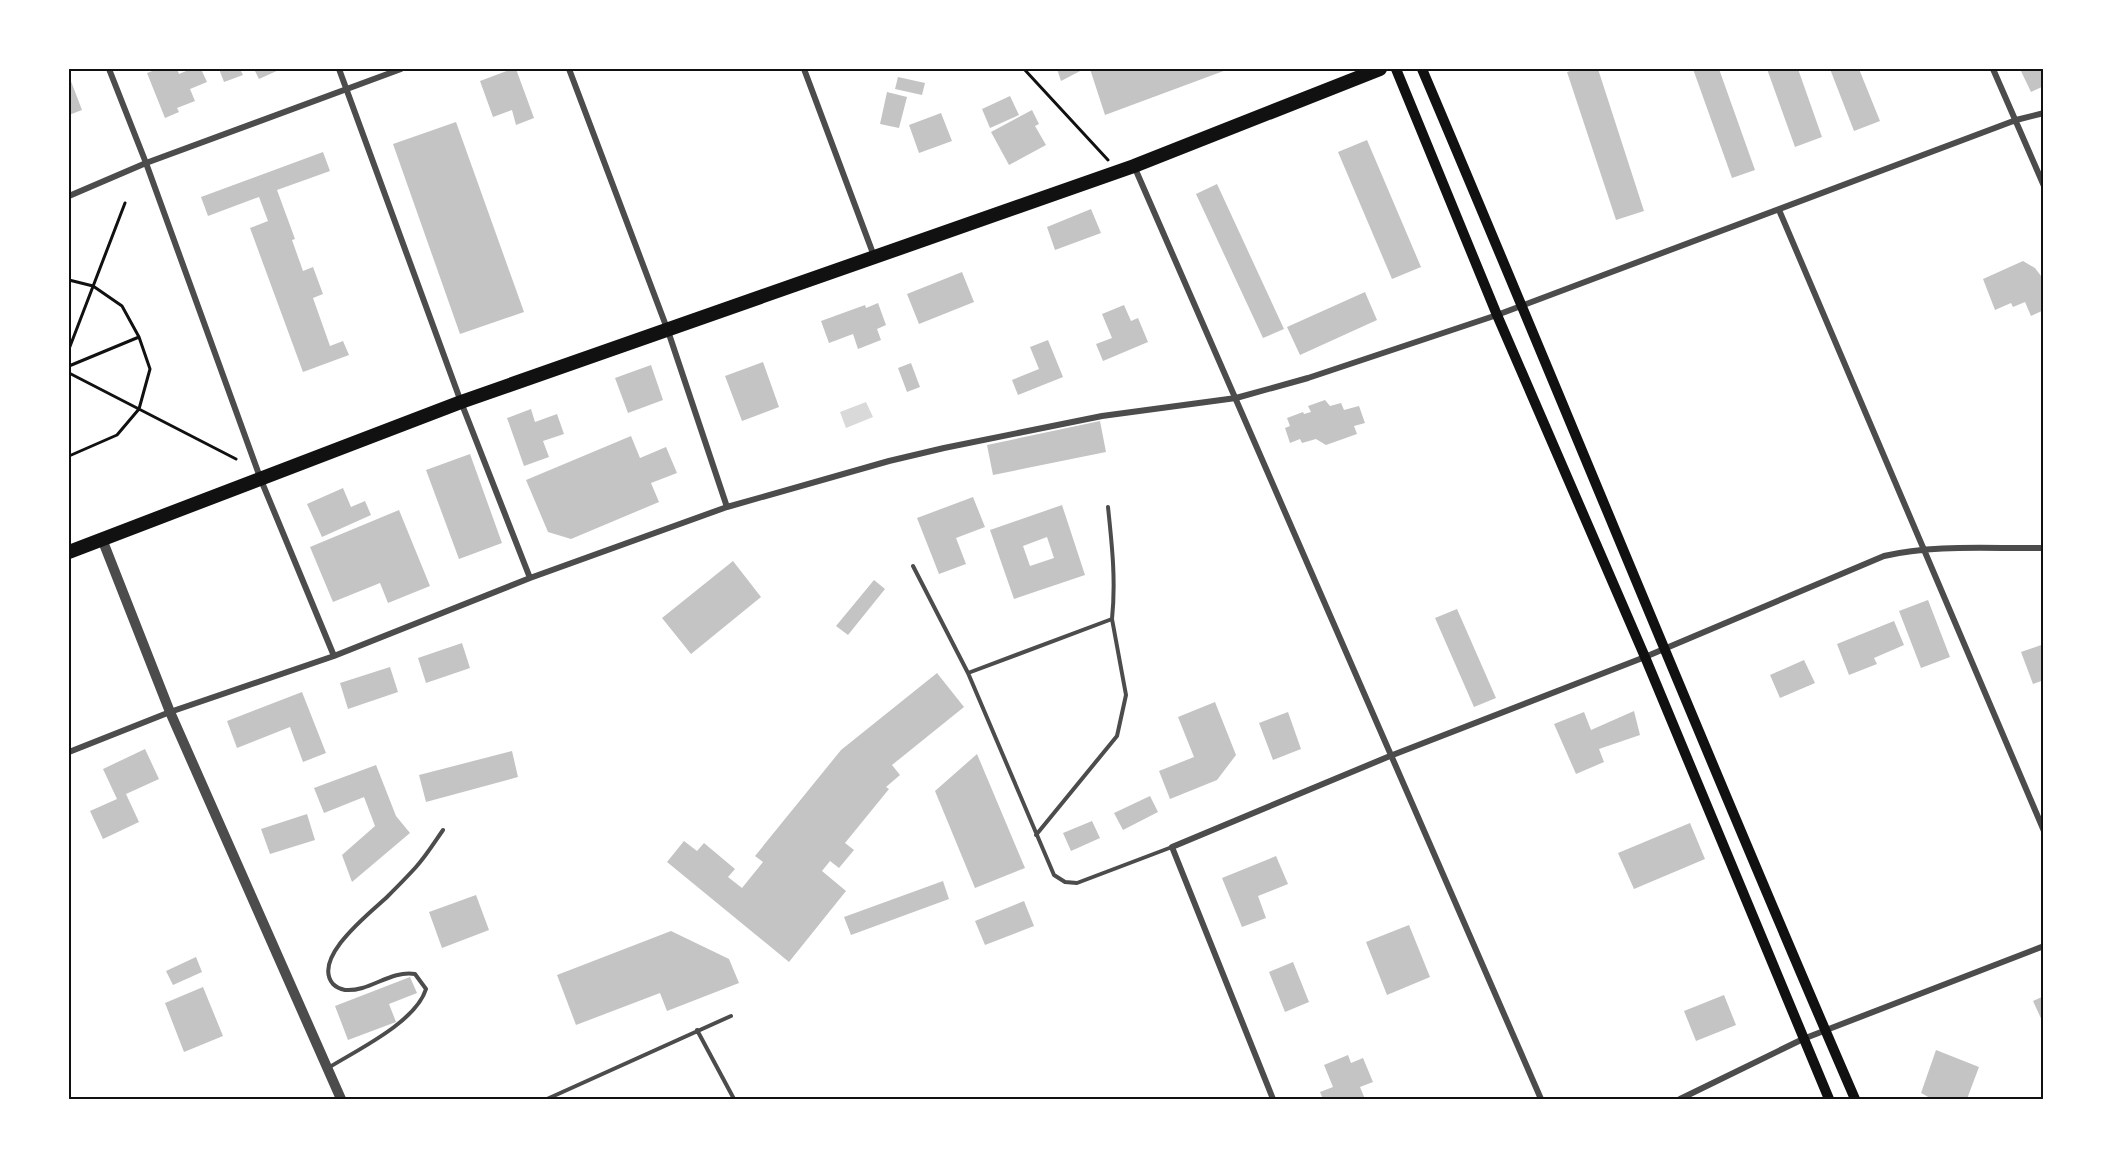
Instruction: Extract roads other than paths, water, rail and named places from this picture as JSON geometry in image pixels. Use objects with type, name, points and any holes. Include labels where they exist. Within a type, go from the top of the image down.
[{"type":"highway","points":[[69,552],[461,402],[1134,166],[1380,69]]},
{"type":"main road","points":[[1396,69],[1497,315],[1645,657],[1829,1099]]},
{"type":"main road","points":[[1422,69],[1855,1099]]},
{"type":"street","points":[[109,69],[146,163],[261,480],[334,656]]},
{"type":"street","points":[[339,69],[461,402],[530,578]]},
{"type":"street","points":[[69,196],[146,163],[401,69]]},
{"type":"street","points":[[569,69],[668,331],[727,507]]},
{"type":"street","points":[[804,69],[875,257]]},
{"type":"street","points":[[1993,69],[2044,186]]},
{"type":"street","points":[[69,752],[170,712],[334,656],[530,578],[727,507],[889,461],[944,448],[1102,416],[1236,398],[1308,378],[1497,315],[2016,120],[2044,113]]},
{"type":"street","points":[[1134,166],[1541,1099]]},
{"type":"street","points":[[1779,210],[2044,831]]},
{"type":"street","points":[[102,539],[170,712],[341,1099]]},
{"type":"street","points":[[1273,1099],[1172,847],[1390,756],[1645,657],[1884,556],[1905,551],[1925,550],[2044,548]]},
{"type":"street","points":[[1680,1099],[1803,1039],[2044,946]]},
{"type":"lane","points":[[1036,835],[1117,736],[1126,695],[1112,620],[1115,593],[1114,562],[1108,507]]},
{"type":"lane","points":[[913,566],[968,673],[1054,875],[1065,882],[1077,883],[1172,847]]},
{"type":"lane","points":[[968,673],[1112,620]]},
{"type":"lane","points":[[327,1068],[378,1037],[408,1015],[423,999],[426,989],[416,974],[405,972],[361,988],[344,990],[336,987],[330,980],[328,971],[330,961],[338,946],[354,926],[417,866],[443,831]]},
{"type":"lane","points":[[550,1098],[731,1016]]},
{"type":"lane","points":[[697,1030],[734,1099]]}]
